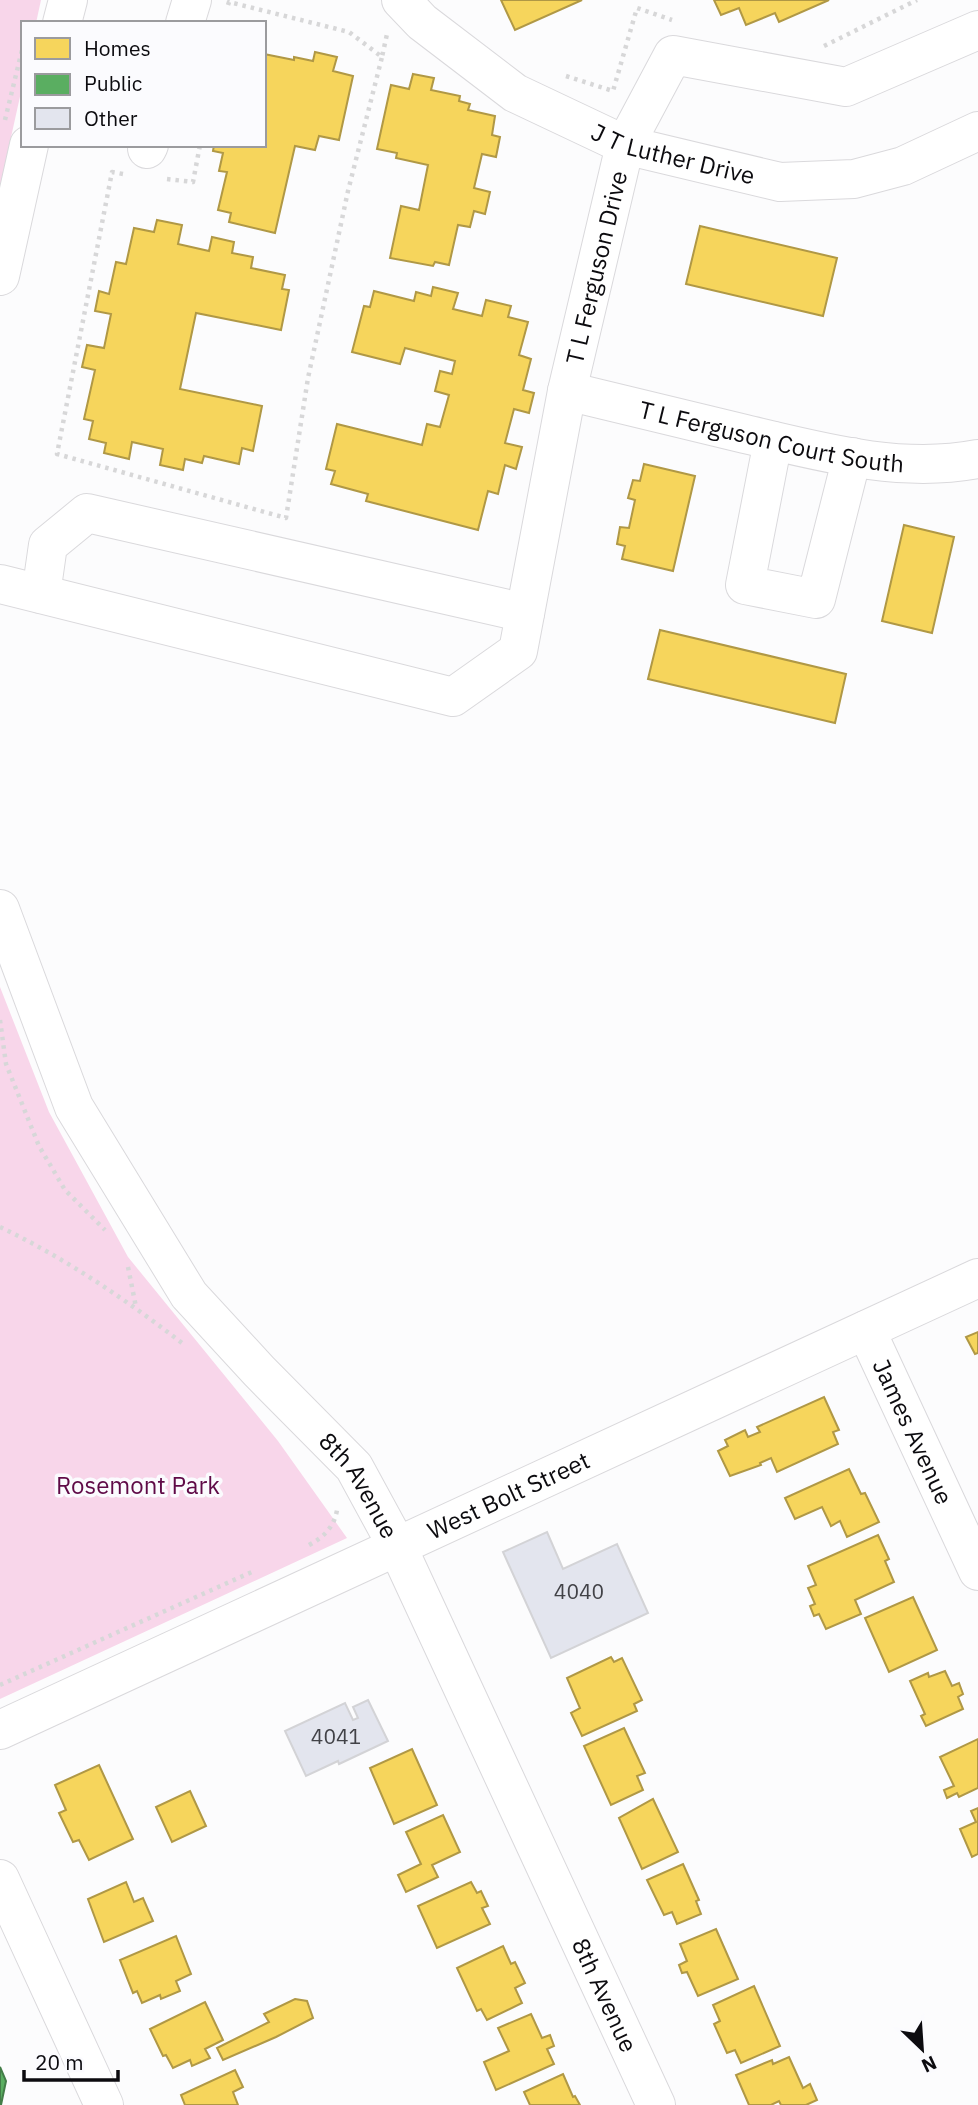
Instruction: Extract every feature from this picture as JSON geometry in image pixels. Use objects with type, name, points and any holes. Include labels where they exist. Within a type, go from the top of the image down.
[{"type":"street","points":[[63,21],[68,0]]},
{"type":"street","points":[[188,21],[209,6]]},
{"type":"street","name":"J T Luther Drive","points":[[395,15],[422,22],[515,93],[625,145],[780,182],[854,179],[903,166],[978,131]]},
{"type":"street","name":"T L Ferguson Drive","points":[[0,584],[453,697],[518,651],[567,391],[625,145],[673,55],[846,87],[978,30]]},
{"type":"street","points":[[0,276],[16,136]]},
{"type":"street","name":"T L Ferguson Court South","points":[[567,391],[773,441],[880,463],[953,464],[978,458]]},
{"type":"street","points":[[773,441],[745,585],[816,599],[852,457]]},
{"type":"street","points":[[41,594],[48,545],[88,513],[525,613]]},
{"type":"street","name":"8th Avenue","points":[[0,909],[75,1107],[189,1295],[259,1371],[355,1467],[397,1546],[656,2105]]},
{"type":"street","name":"West Bolt Street","points":[[0,1730],[978,1278]]},
{"type":"street","name":"James Avenue","points":[[866,1330],[978,1571]]},
{"type":"street","points":[[0,1879],[104,2105]]},
{"type":"path","points":[[209,6],[229,2],[349,32],[382,57]]},
{"type":"path","points":[[200,147],[193,182],[147,162],[112,172],[57,454],[286,518],[308,378],[348,191],[395,15]]},
{"type":"path","points":[[16,136],[21,72]]},
{"type":"path","points":[[0,1020],[6,1064],[39,1146],[65,1189],[105,1229],[111,1239]]},
{"type":"path","points":[[0,1227],[81,1271],[136,1307],[192,1350]]},
{"type":"path","points":[[123,1259],[129,1269],[136,1307]]},
{"type":"path","points":[[307,1546],[320,1540],[330,1529],[339,1502],[366,1488]]},
{"type":"path","points":[[0,1685],[258,1569]]},
{"type":"green space","points":[[0,0],[41,0],[36,21],[21,21],[21,92],[0,187]]},
{"type":"green space","name":"Rosemont Park","points":[[0,987],[49,1112],[128,1257],[278,1441],[347,1538],[0,1699]]},
{"type":"building: Homes","points":[[501,0],[582,0],[515,30]]},
{"type":"building: Homes","points":[[714,0],[829,0],[779,22],[775,13],[746,25],[739,8],[721,15]]},
{"type":"building: Homes","points":[[315,52],[337,57],[333,71],[353,76],[339,140],[319,136],[315,150],[295,146],[275,233],[229,222],[231,213],[218,210],[227,172],[219,171],[223,153],[213,151],[214,147],[266,147],[266,54],[313,61]]},
{"type":"building: Homes","points":[[413,74],[434,78],[431,90],[460,96],[459,101],[470,104],[468,110],[495,116],[492,135],[500,137],[496,157],[482,154],[474,188],[490,192],[485,214],[474,211],[470,227],[458,225],[449,265],[435,262],[433,266],[390,258],[401,206],[419,210],[428,165],[396,158],[397,153],[377,149],[391,85],[409,89]]},
{"type":"building: Homes","points":[[157,220],[182,225],[178,244],[209,251],[212,237],[234,242],[232,253],[253,257],[251,268],[285,275],[282,289],[289,290],[281,330],[196,313],[180,389],[262,406],[253,451],[242,448],[239,464],[204,456],[202,463],[185,459],[183,470],[160,465],[163,449],[132,442],[129,459],[104,453],[106,443],[89,439],[93,421],[84,419],[95,370],[82,367],[87,345],[104,348],[111,314],[95,311],[99,291],[109,294],[116,262],[126,264],[134,228],[154,232]]},
{"type":"building: Homes","points":[[700,226],[837,258],[823,316],[686,284]]},
{"type":"building: Homes","points":[[433,287],[458,293],[453,309],[482,316],[486,300],[511,306],[508,317],[528,322],[519,355],[531,359],[523,390],[534,393],[529,413],[514,409],[505,443],[522,447],[516,469],[505,465],[498,494],[488,491],[478,530],[366,501],[368,494],[331,484],[335,471],[326,469],[337,424],[422,445],[427,424],[440,427],[449,395],[435,391],[440,371],[452,374],[455,361],[405,348],[400,364],[352,352],[364,306],[370,307],[374,291],[414,301],[416,292],[431,296]]},
{"type":"building: Homes","points":[[644,464],[695,476],[673,571],[622,559],[625,546],[617,544],[620,527],[629,528],[635,500],[628,498],[633,480],[640,481]]},
{"type":"building: Homes","points":[[904,525],[954,537],[932,633],[882,621]]},
{"type":"building: Homes","points":[[660,630],[846,674],[835,723],[648,679]]},
{"type":"building: Homes","points":[[978,1332],[978,1353],[975,1354],[966,1337]]},
{"type":"building: Homes","points":[[824,1397],[839,1430],[833,1432],[838,1444],[777,1472],[771,1458],[760,1463],[761,1465],[730,1476],[718,1451],[728,1446],[725,1440],[745,1430],[748,1437],[760,1432],[757,1427]]},
{"type":"building: Homes","points":[[849,1469],[861,1494],[865,1493],[879,1522],[847,1537],[840,1521],[831,1526],[822,1507],[795,1519],[785,1498]]},
{"type":"building: Homes","points":[[878,1535],[889,1559],[885,1561],[894,1582],[855,1600],[861,1614],[826,1629],[819,1614],[814,1616],[810,1606],[815,1604],[808,1588],[816,1585],[808,1566]]},
{"type":"building: Homes","points":[[913,1597],[937,1650],[889,1672],[865,1618]]},
{"type":"building: Homes","points":[[611,1657],[614,1662],[622,1658],[642,1700],[634,1704],[637,1711],[582,1736],[571,1713],[580,1708],[567,1678]]},
{"type":"building: Homes","points":[[945,1671],[952,1686],[959,1683],[963,1694],[958,1697],[963,1709],[926,1726],[921,1716],[925,1714],[910,1681],[928,1673],[929,1677]]},
{"type":"building: Homes","points":[[624,1728],[645,1773],[637,1776],[643,1790],[611,1805],[584,1746]]},
{"type":"building: Homes","points":[[978,1739],[978,1788],[959,1797],[957,1793],[947,1798],[944,1790],[954,1786],[940,1757]]},
{"type":"building: Homes","points":[[412,1749],[437,1805],[394,1824],[370,1768]]},
{"type":"building: Homes","points":[[99,1765],[133,1839],[89,1860],[79,1840],[73,1842],[59,1813],[66,1810],[55,1785]]},
{"type":"building: Homes","points":[[190,1791],[206,1826],[172,1842],[156,1807]]},
{"type":"building: Homes","points":[[653,1799],[678,1852],[642,1869],[619,1818]]},
{"type":"building: Homes","points":[[978,1808],[978,1854],[972,1857],[960,1829],[976,1822],[971,1811]]},
{"type":"building: Homes","points":[[443,1815],[460,1852],[432,1865],[438,1877],[406,1892],[398,1875],[421,1864],[406,1832]]},
{"type":"building: Homes","points":[[683,1864],[699,1900],[696,1901],[701,1914],[677,1924],[672,1912],[664,1915],[647,1880]]},
{"type":"building: Homes","points":[[126,1882],[134,1902],[143,1898],[153,1921],[104,1942],[88,1899]]},
{"type":"building: Homes","points":[[471,1882],[477,1893],[481,1891],[488,1906],[482,1908],[490,1924],[437,1948],[418,1906]]},
{"type":"building: Homes","points":[[716,1929],[738,1979],[698,1996],[687,1972],[682,1973],[679,1965],[687,1961],[680,1944]]},
{"type":"building: Homes","points":[[176,1936],[191,1974],[176,1981],[180,1991],[161,1999],[160,1995],[142,2003],[137,1991],[133,1993],[120,1960]]},
{"type":"building: Homes","points":[[503,1946],[511,1964],[515,1962],[525,1983],[515,1988],[522,2003],[487,2020],[481,2009],[477,2011],[457,1968]]},
{"type":"building: Homes","points":[[754,1986],[780,2046],[741,2063],[735,2050],[727,2053],[714,2024],[720,2021],[713,2005]]},
{"type":"building: Homes","points":[[295,1999],[307,2001],[313,2018],[223,2060],[217,2048],[269,2022],[264,2014]]},
{"type":"building: Homes","points":[[205,2002],[223,2040],[205,2049],[210,2058],[192,2066],[190,2060],[173,2068],[166,2055],[163,2056],[150,2029]]},
{"type":"building: Homes","points":[[531,2014],[542,2038],[550,2035],[554,2046],[547,2049],[554,2064],[496,2090],[484,2062],[509,2051],[498,2028]]},
{"type":"building: Homes","points":[[789,2057],[803,2088],[810,2084],[817,2100],[806,2105],[781,2105],[779,2101],[771,2105],[749,2105],[736,2075],[772,2060],[773,2064]]},
{"type":"building: Homes","points":[[235,2070],[243,2087],[233,2092],[238,2105],[185,2105],[181,2095]]},
{"type":"building: Homes","points":[[563,2074],[573,2097],[575,2096],[580,2105],[530,2105],[524,2092]]},
{"type":"building: Public","points":[[0,2067],[6,2081],[1,2105],[0,2105]]},
{"type":"building: Other","points":[[547,1532],[563,1569],[617,1544],[648,1613],[551,1658],[503,1552]]},
{"type":"building: Other","points":[[368,1700],[388,1741],[306,1776],[285,1731],[345,1703],[353,1720],[358,1718],[353,1707]]}]
